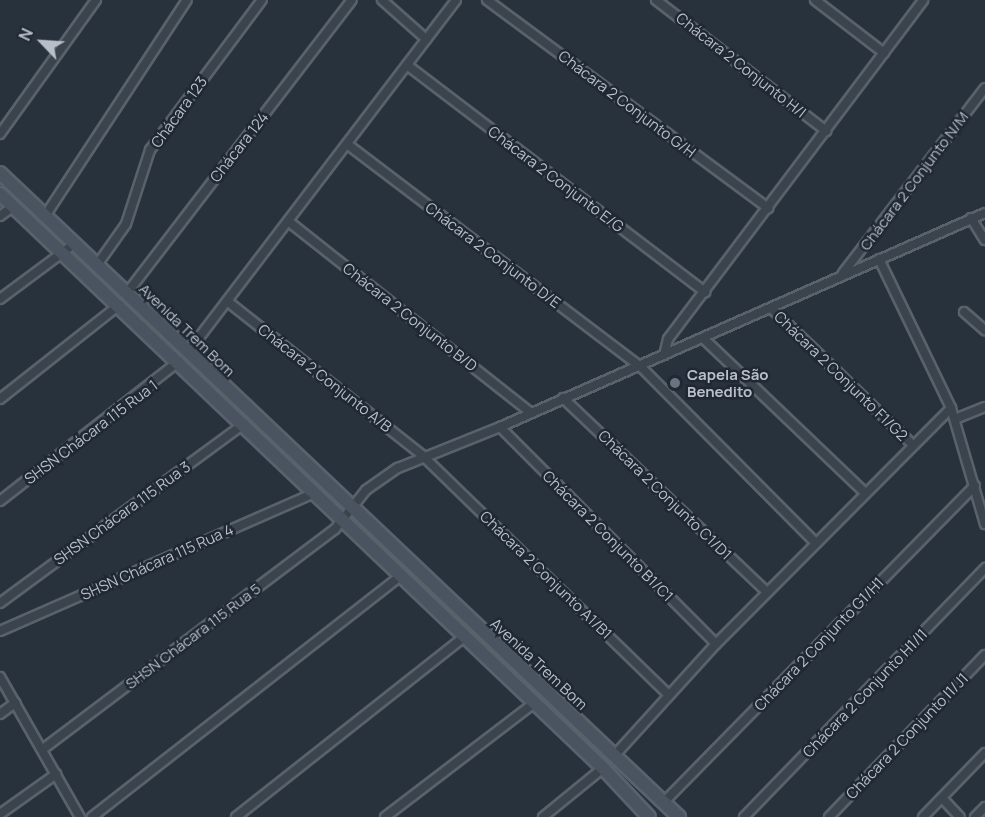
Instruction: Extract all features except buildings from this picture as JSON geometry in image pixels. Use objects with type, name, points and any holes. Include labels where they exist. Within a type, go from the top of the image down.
[{"type":"street","points":[[0,134],[96,0]]},
{"type":"street","points":[[45,216],[187,0]]},
{"type":"street","name":"Chácara 123","points":[[97,266],[126,224],[150,150],[262,0]]},
{"type":"street","name":"Chácara 124","points":[[127,294],[352,0]]},
{"type":"street","points":[[382,0],[426,39]]},
{"type":"street","name":"SHSN Chácara 115 Rua 1","points":[[0,501],[184,357],[456,0]]},
{"type":"street","name":"Chácara 2 Conjunto G/H","points":[[487,0],[768,208]]},
{"type":"street","name":"Chácara 2 Conjunto H/I","points":[[656,0],[826,131]]},
{"type":"street","points":[[815,0],[884,53]]},
{"type":"street","points":[[664,355],[668,339],[923,0]]},
{"type":"street","name":"Chácara 2 Conjunto E/G","points":[[407,65],[705,292]]},
{"type":"street","name":"Chácara 2 Conjunto N/M","points":[[843,273],[985,88]]},
{"type":"street","name":"Chácara 2 Conjunto D/E","points":[[347,144],[640,366],[816,543]]},
{"type":"street","name":"Avenida Trem Bom","points":[[0,173],[127,294],[244,424],[399,577],[465,636],[603,768],[649,817]]},
{"type":"street","name":"Avenida Trem Bom","points":[[0,194],[61,254],[119,305],[184,357],[352,508],[679,817]]},
{"type":"street","points":[[0,216],[14,206]]},
{"type":"street","points":[[342,521],[382,477],[423,456],[500,427],[771,308],[843,273],[985,213]]},
{"type":"street","points":[[971,218],[985,240]]},
{"type":"street","name":"Chácara 2 Conjunto B/D","points":[[288,221],[531,413]]},
{"type":"street","points":[[0,299],[74,244]]},
{"type":"street","points":[[879,259],[951,408],[985,524]]},
{"type":"street","name":"Chácara 2 Conjunto A/B","points":[[227,301],[423,456]]},
{"type":"street","points":[[0,399],[119,305]]},
{"type":"street","name":"Chácara 2 Conjunto F1/G2","points":[[771,308],[912,444]]},
{"type":"street","points":[[964,312],[985,330]]},
{"type":"street","points":[[703,338],[865,493]]},
{"type":"street","name":"Chácara 2 Conjunto C1/D1","points":[[563,398],[767,592]]},
{"type":"street","points":[[955,419],[985,407]]},
{"type":"street","points":[[614,756],[716,644],[912,444],[951,408]]},
{"type":"street","name":"SHSN Chácara 115 Rua 3","points":[[0,603],[244,424]]},
{"type":"street","name":"Chácara 2 Conjunto B1/C1","points":[[500,427],[716,644]]},
{"type":"street","name":"Chácara 2 Conjunto A1/B1","points":[[423,456],[669,695]]},
{"type":"street","name":"Chácara 2 Conjunto G1/H1","points":[[663,803],[975,485]]},
{"type":"street","name":"SHSN Chácara 115 Rua 4","points":[[0,631],[314,493]]},
{"type":"street","name":"SHSN Chácara 115 Rua 5","points":[[43,749],[342,521]]},
{"type":"street","name":"Chácara 2 Conjunto H1/I1","points":[[744,817],[985,568]]},
{"type":"street","points":[[92,817],[399,577]]},
{"type":"street","points":[[236,817],[465,636]]},
{"type":"street","name":"Chácara 2 Conjunto I1/J1","points":[[829,817],[985,655]]},
{"type":"street","points":[[0,677],[80,817]]},
{"type":"street","points":[[0,714],[15,703]]},
{"type":"street","points":[[385,817],[534,703]]},
{"type":"street","points":[[923,817],[985,753]]},
{"type":"street","points":[[543,817],[603,768]]},
{"type":"street","points":[[0,814],[56,774]]},
{"type":"street","points":[[942,798],[960,817]]},
{"type":"street","points":[[975,817],[985,807]]},
{"type":"place","name":"Capela São Benedito","points":[[675,383]]}]
